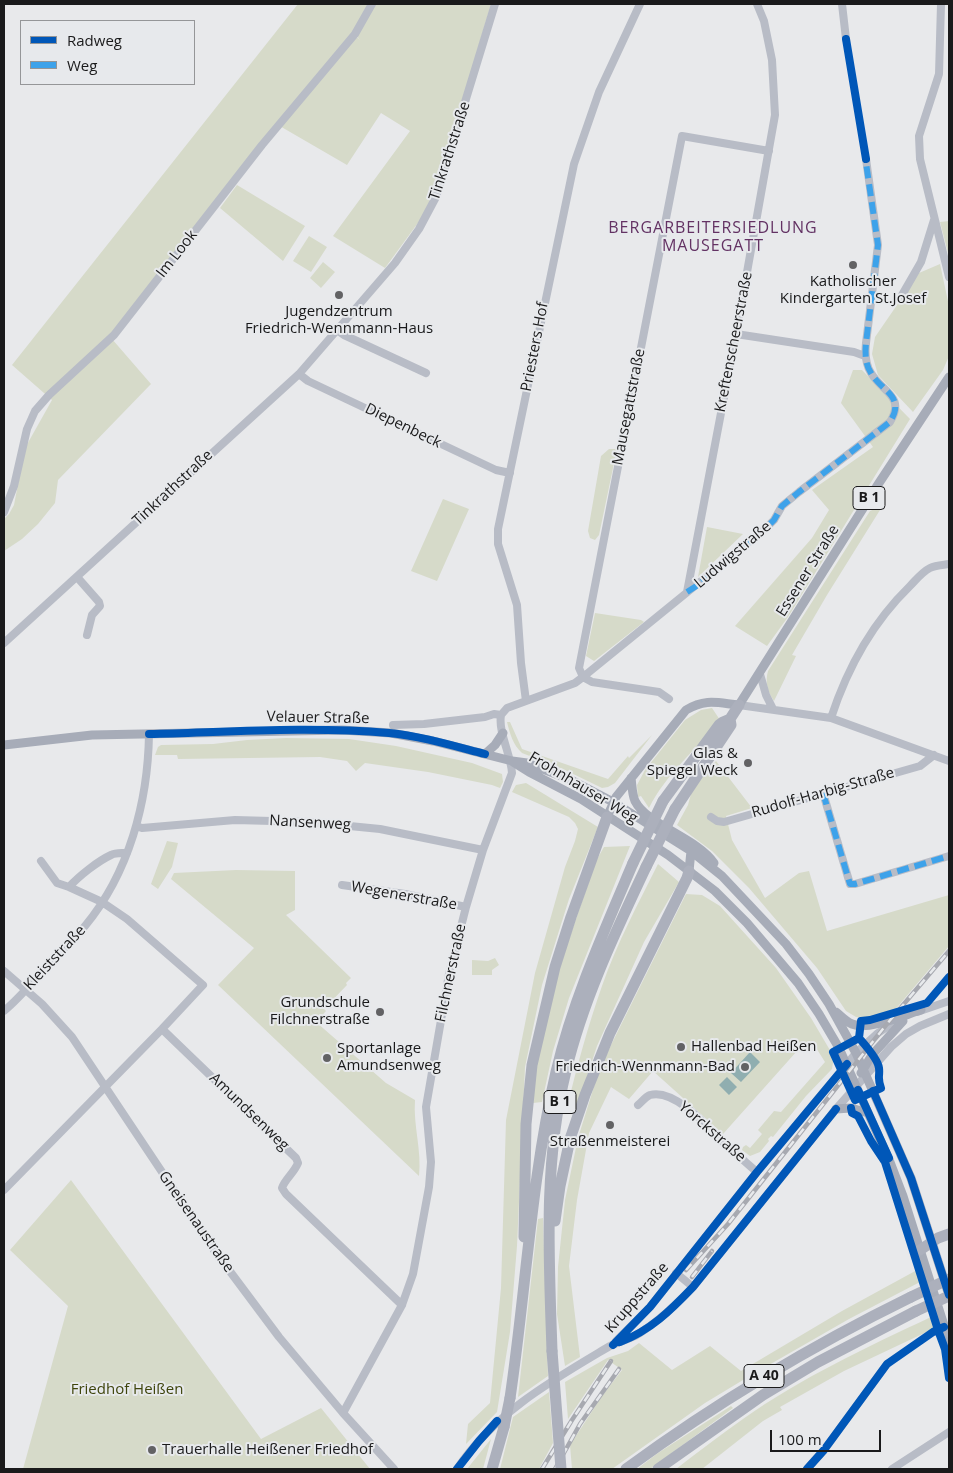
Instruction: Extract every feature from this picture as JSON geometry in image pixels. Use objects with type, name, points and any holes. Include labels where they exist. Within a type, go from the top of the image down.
[{"type":"highway","name":"B 1","points":[[561,1469],[552,1351],[549,1184],[557,1121],[566,1073],[580,1022],[610,946],[646,867],[675,809],[731,725],[730,719],[739,705]]},
{"type":"highway","points":[[492,1469],[510,1398],[546,1120],[556,1071],[571,1018],[600,941],[633,863],[664,801],[720,725],[730,719]]},
{"type":"highway","points":[[522,1304],[526,1124],[532,1065],[554,967],[608,817]]},
{"type":"highway","points":[[549,1262],[560,1186],[570,1139],[585,1095],[610,1033],[689,871]]},
{"type":"highway","points":[[920,1250],[932,1241],[949,1234]]},
{"type":"highway","name":"A 40","points":[[626,1469],[674,1434],[812,1348],[949,1279]]},
{"type":"highway","name":"A 40","points":[[658,1469],[763,1394],[818,1362],[949,1295]]},
{"type":"main road","name":"Essener Straße","points":[[739,705],[879,483],[949,377]]},
{"type":"main road","points":[[608,817],[613,802],[686,710],[705,702],[739,705]]},
{"type":"main road","name":"Velauer Straße","points":[[4,744],[92,736],[342,730],[391,734],[433,741],[512,761]]},
{"type":"main road","points":[[485,754],[495,745],[503,733]]},
{"type":"main road","name":"Frohnhauser Weg","points":[[512,761],[527,763],[569,779],[613,802],[691,851],[722,876],[786,944],[829,1004],[856,1053],[911,1178],[949,1295]]},
{"type":"main road","name":"Frohnhauser Weg","points":[[512,761],[581,799],[668,855],[715,891],[747,923],[798,983],[819,1014],[847,1064],[890,1162],[948,1334]]},
{"type":"main road","points":[[631,778],[635,801],[642,812],[701,850],[711,859],[722,876]]},
{"type":"main road","points":[[689,871],[691,851]]},
{"type":"main road","points":[[829,1004],[845,1020],[860,1025],[872,1025],[921,1010]]},
{"type":"main road","points":[[856,1085],[872,1055],[903,1021]]},
{"type":"main road","points":[[836,1109],[851,1108],[868,1113]]},
{"type":"street","name":"Im Look","points":[[4,512],[14,486],[27,429],[35,411],[49,395],[114,335],[251,159],[355,34],[372,4]]},
{"type":"street","name":"Tinkrathstraße","points":[[4,643],[299,374],[395,263],[432,207],[441,184],[495,4]]},
{"type":"street","name":"Priesters Hof","points":[[526,701],[521,664],[517,605],[498,544],[498,529],[574,164],[599,92],[640,4]]},
{"type":"street","name":"Kreftenscheerstraße","points":[[687,592],[775,115],[772,60],[764,21],[757,4]]},
{"type":"street","points":[[842,4],[846,39]]},
{"type":"street","points":[[941,4],[939,74],[919,136],[920,159],[949,277]]},
{"type":"street","name":"Mausegattstraße","points":[[583,677],[579,668],[682,136],[769,151]]},
{"type":"street","points":[[736,334],[854,352],[866,356],[878,245],[866,160]]},
{"type":"street","points":[[902,295],[921,262],[935,218]]},
{"type":"street","points":[[337,330],[426,373]]},
{"type":"street","name":"Ludwigstraße","points":[[583,677],[765,529],[774,520],[782,506],[890,422],[896,406],[894,398],[872,375],[866,356]]},
{"type":"street","name":"Diepenbeck","points":[[299,374],[419,434],[496,470],[510,473]]},
{"type":"street","points":[[831,718],[854,663],[883,616],[925,571],[932,567],[949,564]]},
{"type":"street","points":[[77,577],[100,602],[100,606],[92,615],[87,635]]},
{"type":"street","points":[[760,674],[766,695],[773,709]]},
{"type":"street","points":[[501,715],[508,708],[575,683],[583,677],[592,682],[659,692],[668,699]]},
{"type":"street","points":[[739,705],[831,718],[949,761]]},
{"type":"street","points":[[394,725],[424,724],[485,717],[494,714],[501,715]]},
{"type":"street","points":[[501,715],[503,733],[512,761]]},
{"type":"street","name":"Kleiststraße","points":[[4,1011],[85,926],[118,874],[136,826],[147,775],[149,734]]},
{"type":"street","name":"Rudolf-Harbig-Straße","points":[[711,817],[717,821],[724,822],[920,766],[934,755]]},
{"type":"street","name":"Filchnerstraße","points":[[343,1414],[402,1305],[413,1274],[429,1187],[430,1162],[426,1107],[449,974],[483,850],[511,780],[512,761]]},
{"type":"street","points":[[823,793],[850,884],[949,856]]},
{"type":"street","name":"Nansenweg","points":[[136,826],[142,828],[235,820],[309,822],[380,829],[483,850]]},
{"type":"street","points":[[69,887],[111,854],[127,853]]},
{"type":"street","points":[[4,1190],[203,985],[127,919],[102,902],[57,883],[41,861]]},
{"type":"street","name":"Wegenerstraße","points":[[342,885],[404,894],[466,907]]},
{"type":"street","name":"Gneisenaustraße","points":[[4,971],[54,1016],[72,1037],[214,1250],[279,1337],[343,1414],[394,1469]]},
{"type":"street","name":"Kruppstraße","points":[[613,1345],[650,1307],[757,1172],[856,1053],[878,1032],[903,1021],[921,1010],[949,1001]]},
{"type":"street","points":[[864,1073],[906,1034],[934,1019],[949,1014]]},
{"type":"street","name":"Amundsenweg","points":[[162,1029],[296,1158],[298,1163],[295,1170],[284,1182],[282,1188],[286,1194],[402,1305]]},
{"type":"street","name":"Kruppstraße","points":[[457,1469],[483,1436],[510,1410],[540,1389],[613,1345],[632,1338],[655,1324],[674,1307],[693,1287],[856,1085]]},
{"type":"street","name":"Yorckstraße","points":[[638,1105],[644,1098],[650,1095],[664,1096],[672,1099],[689,1110],[757,1172]]},
{"type":"street","points":[[676,1274],[693,1287]]},
{"type":"street","points":[[807,1469],[824,1450],[887,1364]]},
{"type":"street","points":[[892,1469],[949,1432]]},
{"type":"green space","points":[[298,4],[371,4],[354,34],[360,40],[356,35],[373,4],[491,4],[436,190],[423,216],[385,268],[333,236],[410,131],[381,113],[347,165],[278,125],[112,339],[151,384],[58,480],[55,503],[38,524],[22,539],[4,551],[4,519],[14,505],[25,448],[52,400],[12,365]]},
{"type":"green space","points":[[237,185],[305,226],[283,261],[220,208]]},
{"type":"green space","points":[[949,221],[949,257],[940,222]]},
{"type":"green space","points":[[309,236],[327,247],[311,272],[293,261]]},
{"type":"green space","points":[[323,262],[335,272],[321,288],[310,278]]},
{"type":"green space","points":[[940,264],[949,306],[949,356],[943,370],[913,412],[878,375],[872,354],[875,337],[919,273]]},
{"type":"green space","points":[[853,370],[862,370],[910,419],[788,617],[767,646],[735,626],[812,538],[829,510],[812,490],[873,447],[841,403]]},
{"type":"green space","points":[[609,449],[617,449],[599,535],[595,540],[590,538],[588,531],[601,456]]},
{"type":"green space","points":[[443,499],[469,509],[437,581],[411,571]]},
{"type":"green space","points":[[877,508],[880,510],[792,655],[796,656],[774,701],[767,686],[768,671],[870,511]]},
{"type":"green space","points":[[707,527],[743,534],[698,577]]},
{"type":"green space","points":[[595,613],[644,622],[594,661],[586,656]]},
{"type":"green space","points":[[712,708],[720,720],[664,784],[649,808],[641,796],[638,797],[637,785],[645,770],[685,720],[701,710]]},
{"type":"green space","points":[[507,722],[510,722],[522,749],[608,779],[628,756],[629,758],[652,735],[615,783],[602,788],[563,769],[522,753],[514,743]]},
{"type":"green space","points":[[286,738],[349,739],[396,746],[472,763],[502,774],[503,782],[500,788],[428,772],[365,763],[356,771],[347,761],[320,757],[178,759],[177,755],[155,755],[158,747],[161,745],[213,744]]},
{"type":"green space","points":[[716,761],[752,808],[726,816],[732,840],[765,898],[799,873],[809,871],[827,931],[949,895],[949,946],[894,1011],[866,1019],[856,1017],[846,1011],[817,968],[749,888],[712,851],[677,825],[688,805],[692,790]]},
{"type":"green space","points":[[526,783],[598,827],[569,899],[542,985],[525,1067],[517,1246],[510,1332],[497,1412],[466,1444],[468,1424],[490,1403],[501,1288],[506,1120],[535,973],[565,867],[578,829],[569,817],[512,792],[516,785]]},
{"type":"green space","points":[[167,841],[178,843],[172,867],[158,889],[151,884]]},
{"type":"green space","points":[[630,846],[569,998],[553,1051],[542,1102],[533,1103],[541,1041],[548,1010],[556,980],[596,861],[604,847]]},
{"type":"green space","points":[[658,864],[679,882],[644,942],[597,1046],[576,1110],[567,1108],[587,1031],[608,970],[628,924]]},
{"type":"green space","name":"Sportanlage Amundsenweg","points":[[236,870],[295,871],[295,910],[286,915],[351,978],[346,983],[347,985],[324,1009],[326,1011],[316,1022],[386,1083],[415,1100],[419,1176],[218,985],[254,948],[171,879],[174,873]]},
{"type":"green space","points":[[686,894],[702,895],[720,906],[776,968],[811,1018],[834,1057],[832,1069],[806,1096],[773,1137],[771,1136],[768,1139],[769,1141],[760,1152],[750,1156],[742,1150],[743,1147],[746,1145],[750,1148],[762,1134],[758,1130],[774,1111],[781,1112],[825,1062],[813,1043],[805,1042],[723,1134],[653,1071],[629,1099],[611,1087],[589,1133],[577,1200],[569,1266],[580,1357],[565,1366],[557,1314],[558,1267],[565,1200],[578,1138],[596,1080],[610,1047]]},
{"type":"green space","points":[[495,958],[499,965],[492,970],[492,975],[472,975],[472,960],[488,961]]},
{"type":"green space","name":"Friedhof Heißen","points":[[71,1180],[261,1439],[321,1408],[370,1469],[23,1469],[68,1306],[10,1250]]},
{"type":"green space","points":[[543,1218],[548,1376],[518,1397],[538,1219]]},
{"type":"green space","points":[[917,1270],[920,1282],[849,1319],[705,1403],[612,1469],[572,1469],[570,1445],[602,1396],[622,1370],[608,1360],[568,1419],[565,1382],[607,1358],[628,1351],[639,1343],[672,1370],[710,1346],[741,1371],[842,1311]]},
{"type":"green space","points":[[931,1317],[935,1328],[844,1371],[780,1407],[782,1410],[763,1421],[702,1469],[676,1469],[734,1425],[788,1390],[859,1352]]},
{"type":"green space","points":[[549,1392],[553,1443],[539,1469],[500,1469],[513,1417]]},
{"type":"green space","points":[[731,1406],[733,1408],[650,1469],[637,1469],[658,1453]]},
{"type":"green space","points":[[491,1439],[483,1469],[467,1469]]},
{"type":"water","name":"Friedrich-Wennmann-Bad","points":[[750,1052],[760,1062],[741,1082],[731,1073]]},
{"type":"water","points":[[727,1077],[737,1087],[729,1095],[719,1085]]},
{"type":"railway","points":[[686,1270],[728,1224],[886,1025],[949,951]]},
{"type":"railway","points":[[692,1277],[712,1251]]},
{"type":"railway","points":[[542,1469],[611,1361]]},
{"type":"railway","points":[[555,1469],[580,1424],[619,1369]]},
{"type":"marked path","points":[[687,592],[765,529],[774,520],[782,506],[890,422],[894,413],[894,400],[871,373],[866,358],[866,343],[878,245],[865,156]]},
{"type":"marked path","points":[[823,793],[850,884],[949,856]]},
{"type":"cycle path","points":[[846,39],[866,159]]},
{"type":"cycle path","points":[[149,734],[269,730],[359,731],[413,736],[485,754]]},
{"type":"cycle path","points":[[859,1038],[833,1052],[855,1100],[881,1088],[878,1064],[859,1038],[861,1021],[927,1003],[949,977]]},
{"type":"cycle path","points":[[613,1345],[650,1307],[757,1172],[847,1064]]},
{"type":"cycle path","points":[[858,1090],[889,1158]]},
{"type":"cycle path","points":[[873,1091],[911,1178],[949,1295]]},
{"type":"cycle path","points":[[851,1108],[852,1113],[858,1116],[885,1162],[945,1349],[949,1378]]},
{"type":"cycle path","points":[[620,1342],[650,1326],[668,1312],[693,1287],[836,1109]]},
{"type":"cycle path","points":[[807,1469],[824,1450],[887,1364],[933,1332],[944,1327]]},
{"type":"cycle path","points":[[457,1469],[497,1421]]},
{"type":"place","name":"Katholischer Kindergarten St.Josef","points":[[853,265]]},
{"type":"place","name":"Jugendzentrum Friedrich-Wennmann-Haus","points":[[339,295]]},
{"type":"place","name":"Glas & Spiegel Weck","points":[[748,763]]},
{"type":"place","name":"Grundschule Filchnerstraße","points":[[380,1012]]},
{"type":"place","name":"Hallenbad Heißen","points":[[681,1047]]},
{"type":"place","name":"Sportanlage Amundsenweg","points":[[327,1058]]},
{"type":"place","name":"Friedrich-Wennmann-Bad","points":[[745,1067]]},
{"type":"place","name":"Straßenmeisterei","points":[[610,1125]]},
{"type":"place","name":"Trauerhalle Heißener Friedhof","points":[[152,1450]]},
{"type":"district","name":"BERGARBEITERSIEDLUNG MAUSEGATT","points":[[713,237]]}]
